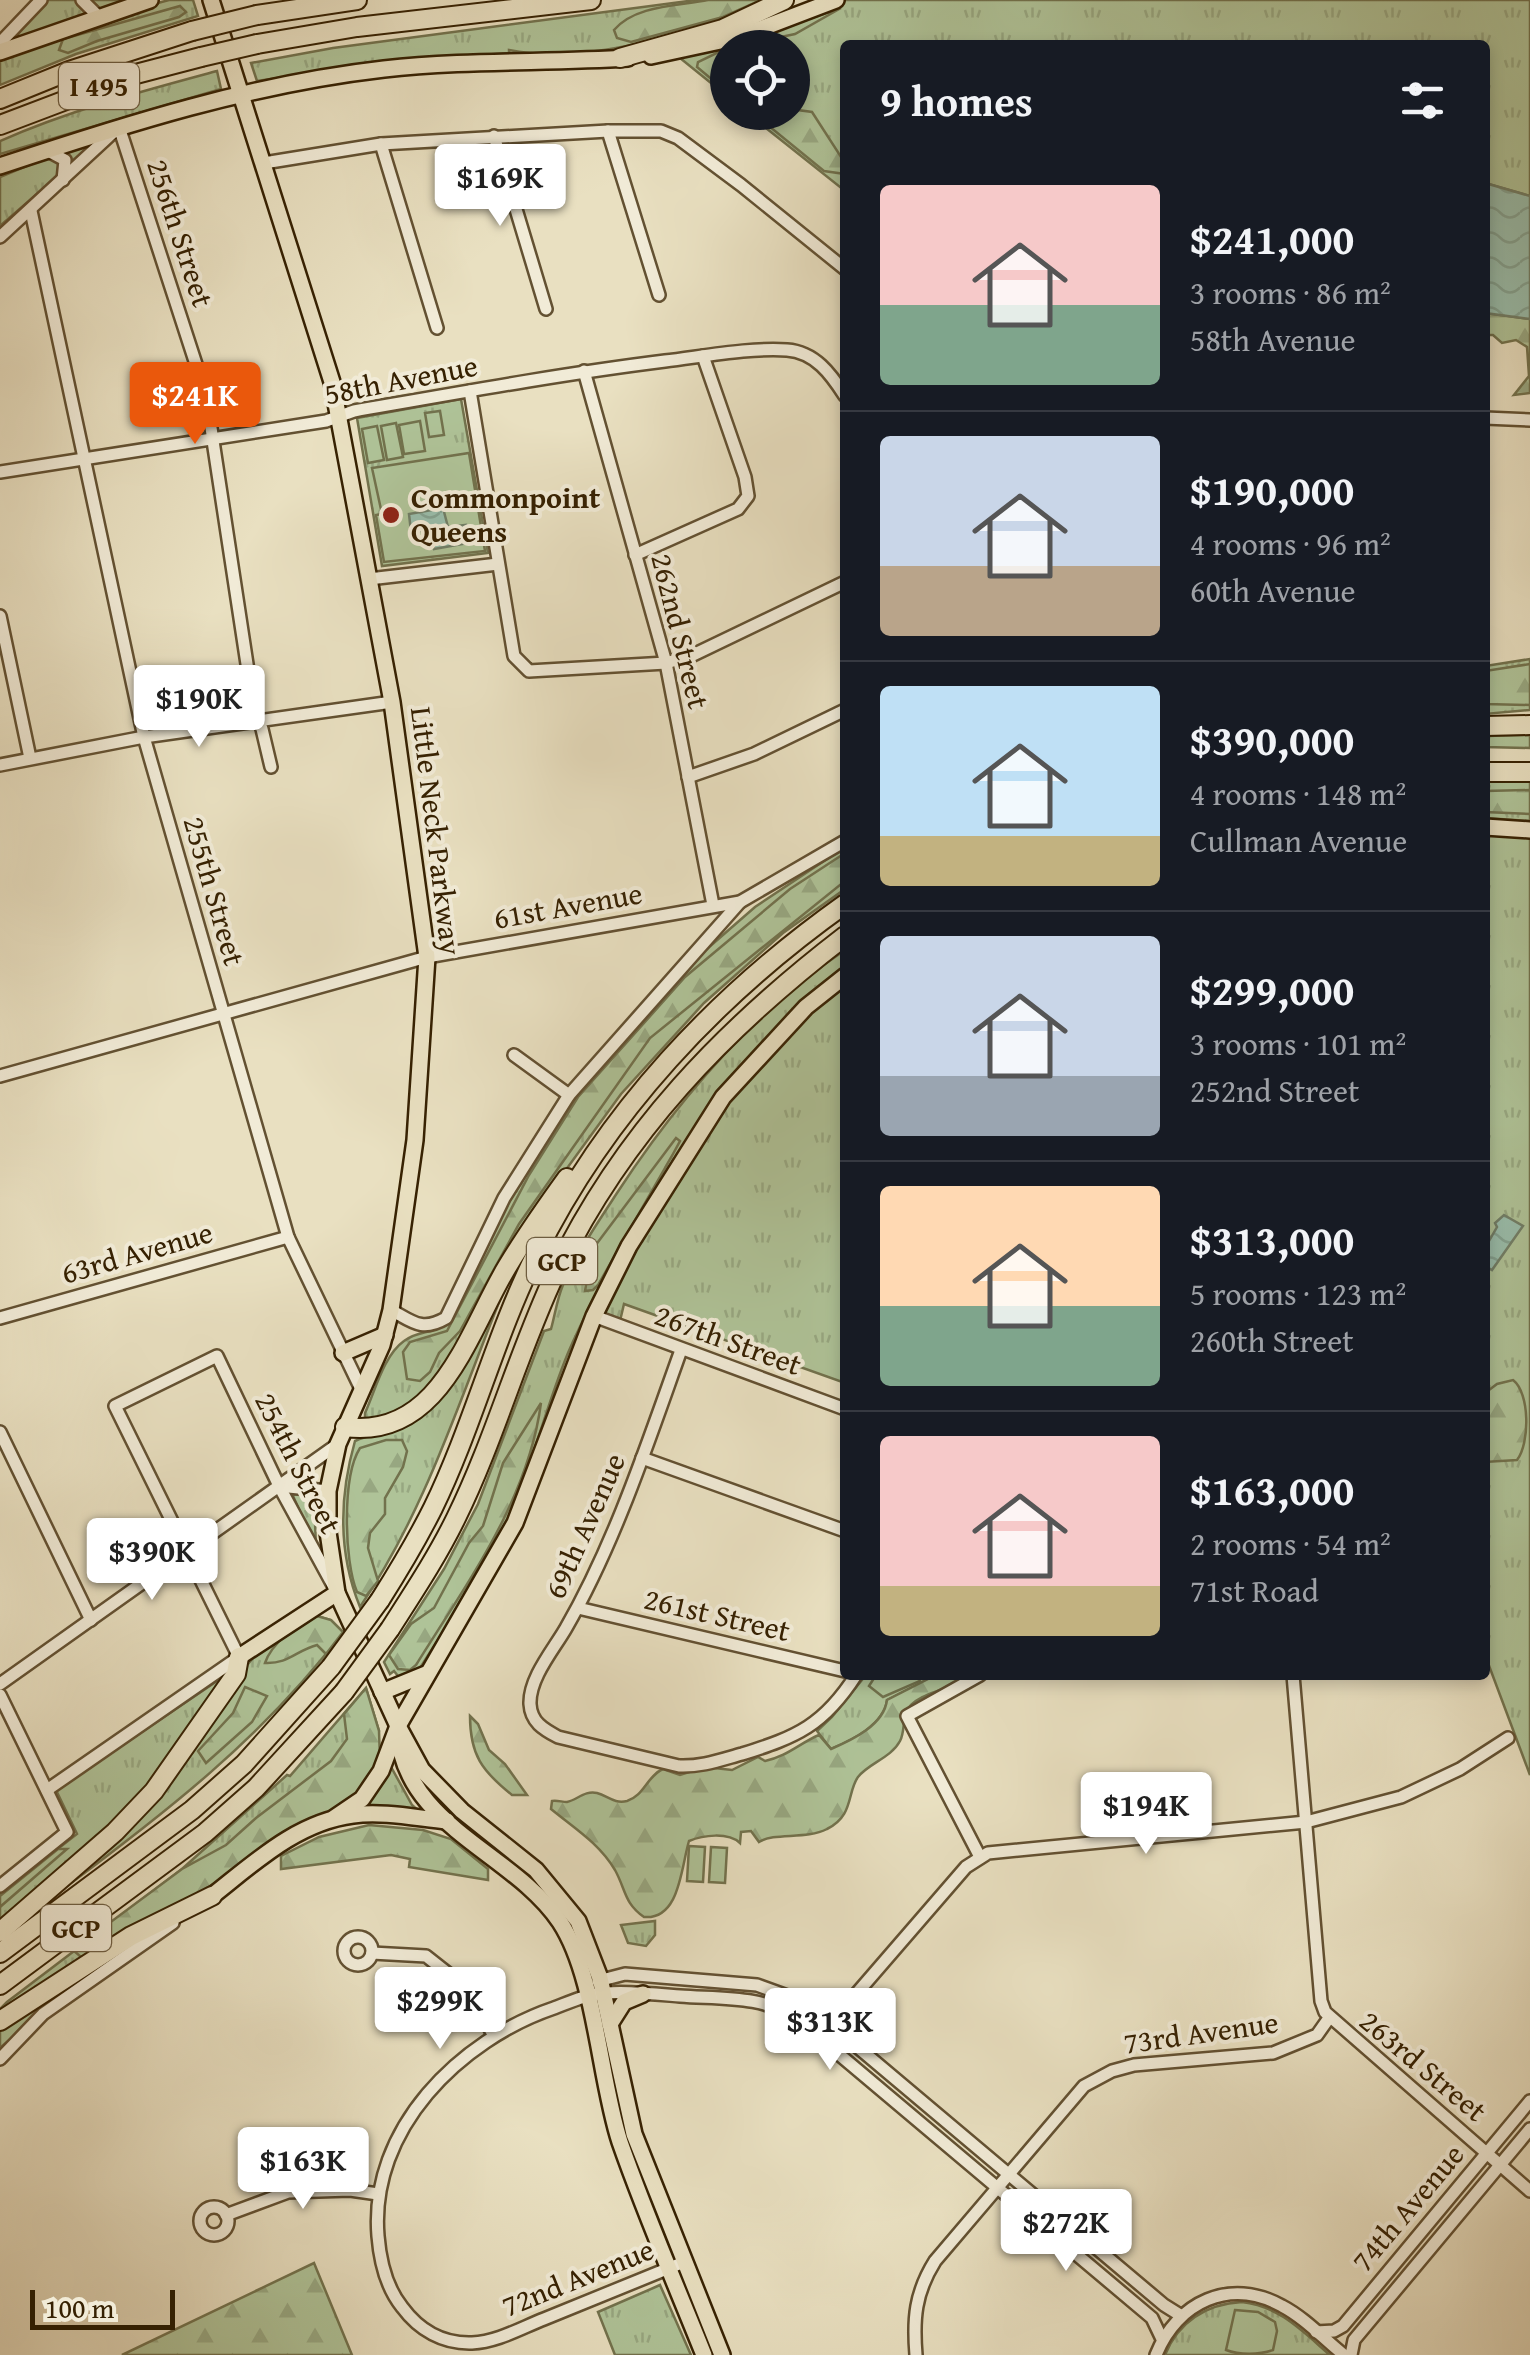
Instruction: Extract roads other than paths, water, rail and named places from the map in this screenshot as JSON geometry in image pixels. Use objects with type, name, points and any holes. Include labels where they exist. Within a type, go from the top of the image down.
[{"type":"highway","name":"I 495","points":[[0,99],[69,71],[192,31],[358,0]]},
{"type":"highway","name":"I 495","points":[[0,125],[132,75],[258,44],[357,27],[591,0]]},
{"type":"highway","points":[[620,58],[724,29],[784,0]]},
{"type":"highway","points":[[1490,726],[1530,725]]},
{"type":"highway","points":[[1490,761],[1530,761]]},
{"type":"highway","points":[[1490,772],[1530,772]]},
{"type":"highway","name":"GCP","points":[[0,1953],[192,1810],[244,1764],[332,1667],[380,1600],[434,1506],[536,1253],[607,1136],[693,1032],[742,984],[840,908]]},
{"type":"highway","name":"GCP","points":[[0,1986],[204,1833],[256,1788],[344,1692],[390,1629],[456,1517],[557,1271],[583,1220],[694,1068],[742,1019],[840,940]]},
{"type":"highway","points":[[342,1435],[397,1422],[434,1395],[507,1268],[575,1166],[648,1083]]},
{"type":"highway","points":[[0,1932],[116,1832],[154,1791],[236,1674],[238,1657]]},
{"type":"highway","points":[[0,2021],[117,1944],[212,1896]]},
{"type":"main road","points":[[0,52],[150,0]]},
{"type":"main road","name":"Little Neck Parkway","points":[[211,0],[327,365],[339,416],[392,702],[427,957],[415,1140],[391,1310],[385,1335],[342,1435],[328,1490],[328,1532],[336,1592],[398,1726],[434,1784],[552,1887],[578,1921],[610,2024],[634,2134],[704,2355]]},
{"type":"main road","points":[[0,166],[242,93],[385,69],[671,53],[739,37],[836,0]]},
{"type":"main road","points":[[1490,827],[1530,830]]},
{"type":"main road","points":[[212,1896],[288,1839],[334,1818],[362,1799],[381,1771],[398,1726],[426,1674],[514,1523],[594,1316],[629,1246],[723,1097],[806,1006],[840,980]]},
{"type":"main road","points":[[343,1353],[385,1335]]},
{"type":"main road","points":[[238,1657],[336,1592]]},
{"type":"main road","points":[[382,1692],[426,1674]]},
{"type":"main road","name":"Little Neck Parkway","points":[[398,1726],[398,1742],[411,1780],[446,1822],[527,1885],[553,1912],[597,1989],[620,2140],[722,2355]]},
{"type":"main road","points":[[334,1818],[372,1814],[446,1822]]},
{"type":"main road","points":[[610,2024],[624,2002],[644,1994]]},
{"type":"street","points":[[0,43],[41,0]]},
{"type":"street","points":[[82,0],[98,16]]},
{"type":"street","points":[[0,237],[119,127]]},
{"type":"street","name":"256th Street","points":[[119,127],[206,395],[254,710],[271,767]]},
{"type":"street","points":[[264,163],[381,144],[608,131],[662,132],[678,138],[742,185],[840,265]]},
{"type":"street","points":[[608,131],[659,295]]},
{"type":"street","points":[[494,136],[546,310]]},
{"type":"street","points":[[381,144],[436,328]]},
{"type":"street","points":[[46,151],[65,160],[64,180]]},
{"type":"street","name":"255th Street","points":[[31,211],[144,738],[288,1237],[362,1392]]},
{"type":"street","name":"58th Avenue","points":[[0,472],[584,371],[703,356],[789,350],[811,357],[830,372],[840,388]]},
{"type":"street","points":[[635,555],[738,509],[748,496],[746,477],[703,356]]},
{"type":"street","name":"262nd Street","points":[[584,371],[666,663],[713,906]]},
{"type":"street","points":[[470,391],[514,656],[522,668],[537,672],[666,663],[693,655],[840,584]]},
{"type":"street","points":[[1490,418],[1530,420]]},
{"type":"street","points":[[370,579],[498,564]]},
{"type":"street","points":[[0,616],[30,758]]},
{"type":"street","points":[[0,765],[144,738],[392,702]]},
{"type":"street","points":[[688,777],[754,754],[840,712]]},
{"type":"street","name":"61st Avenue","points":[[0,1076],[427,957],[740,902],[840,844]]},
{"type":"street","points":[[391,1310],[431,1326],[446,1318],[504,1198],[570,1095],[740,902]]},
{"type":"street","points":[[514,1056],[570,1095]]},
{"type":"street","name":"63rd Avenue","points":[[0,1318],[288,1237]]},
{"type":"street","name":"267th Street","points":[[594,1316],[840,1408]]},
{"type":"street","name":"69th Avenue","points":[[681,1350],[642,1458],[578,1608],[533,1686],[533,1718],[540,1728],[558,1736],[697,1767],[813,1726],[837,1705],[853,1680]]},
{"type":"street","name":"254th Street","points":[[186,1554],[116,1406],[217,1356],[279,1486],[336,1592]]},
{"type":"street","points":[[0,1432],[91,1620]]},
{"type":"street","points":[[0,1684],[186,1554],[342,1435]]},
{"type":"street","points":[[642,1458],[840,1529]]},
{"type":"street","points":[[279,1486],[328,1490]]},
{"type":"street","points":[[47,1790],[238,1657],[186,1554]]},
{"type":"street","name":"261st Street","points":[[578,1608],[840,1670]]},
{"type":"street","points":[[971,1680],[907,1716],[980,1858]]},
{"type":"street","points":[[1293,1680],[1321,2002],[1329,2018]]},
{"type":"street","points":[[0,1694],[68,1832],[0,1886]]},
{"type":"street","points":[[819,2038],[966,1867],[980,1858],[1002,1849],[1306,1822],[1401,1797],[1460,1769],[1508,1738]]},
{"type":"street","points":[[0,2059],[43,2014],[212,1896]]},
{"type":"street","points":[[372,1953],[426,1956],[464,1986],[494,2034]]},
{"type":"street","points":[[226,2215],[288,2192],[350,2190],[378,2194],[410,2118],[436,2084],[494,2034],[625,1974],[757,1985],[804,2002],[1164,2305],[1180,2314]]},
{"type":"street","points":[[597,1989],[763,2004],[787,2012],[1152,2318],[1162,2339]]},
{"type":"street","name":"263rd Street","points":[[1329,2018],[1530,2191]]},
{"type":"street","name":"73rd Avenue","points":[[916,2355],[913,2323],[919,2290],[934,2261],[1078,2092],[1101,2076],[1134,2065],[1273,2053],[1318,2035],[1329,2018]]},
{"type":"street","name":"74th Avenue","points":[[1316,2332],[1334,2331],[1342,2326],[1530,2101]]},
{"type":"street","name":"74th Avenue","points":[[1347,2355],[1354,2340],[1530,2128]]},
{"type":"street","name":"72nd Avenue","points":[[378,2194],[379,2250],[386,2280],[413,2321],[432,2335],[452,2342],[491,2340],[676,2265]]},
{"type":"street","points":[[1156,2355],[1180,2314],[1213,2298],[1244,2294],[1286,2308],[1347,2355]]},
{"type":"water","points":[[1490,184],[1530,196],[1530,319],[1490,314]]},
{"type":"water","points":[[443,508],[448,527],[466,525],[468,543],[434,549],[429,530],[411,532],[409,514]]},
{"type":"water","points":[[1504,1215],[1523,1226],[1492,1270],[1490,1239],[1497,1227],[1495,1223]]},
{"type":"place","name":"Commonpoint Queens","points":[[391,515]]}]
